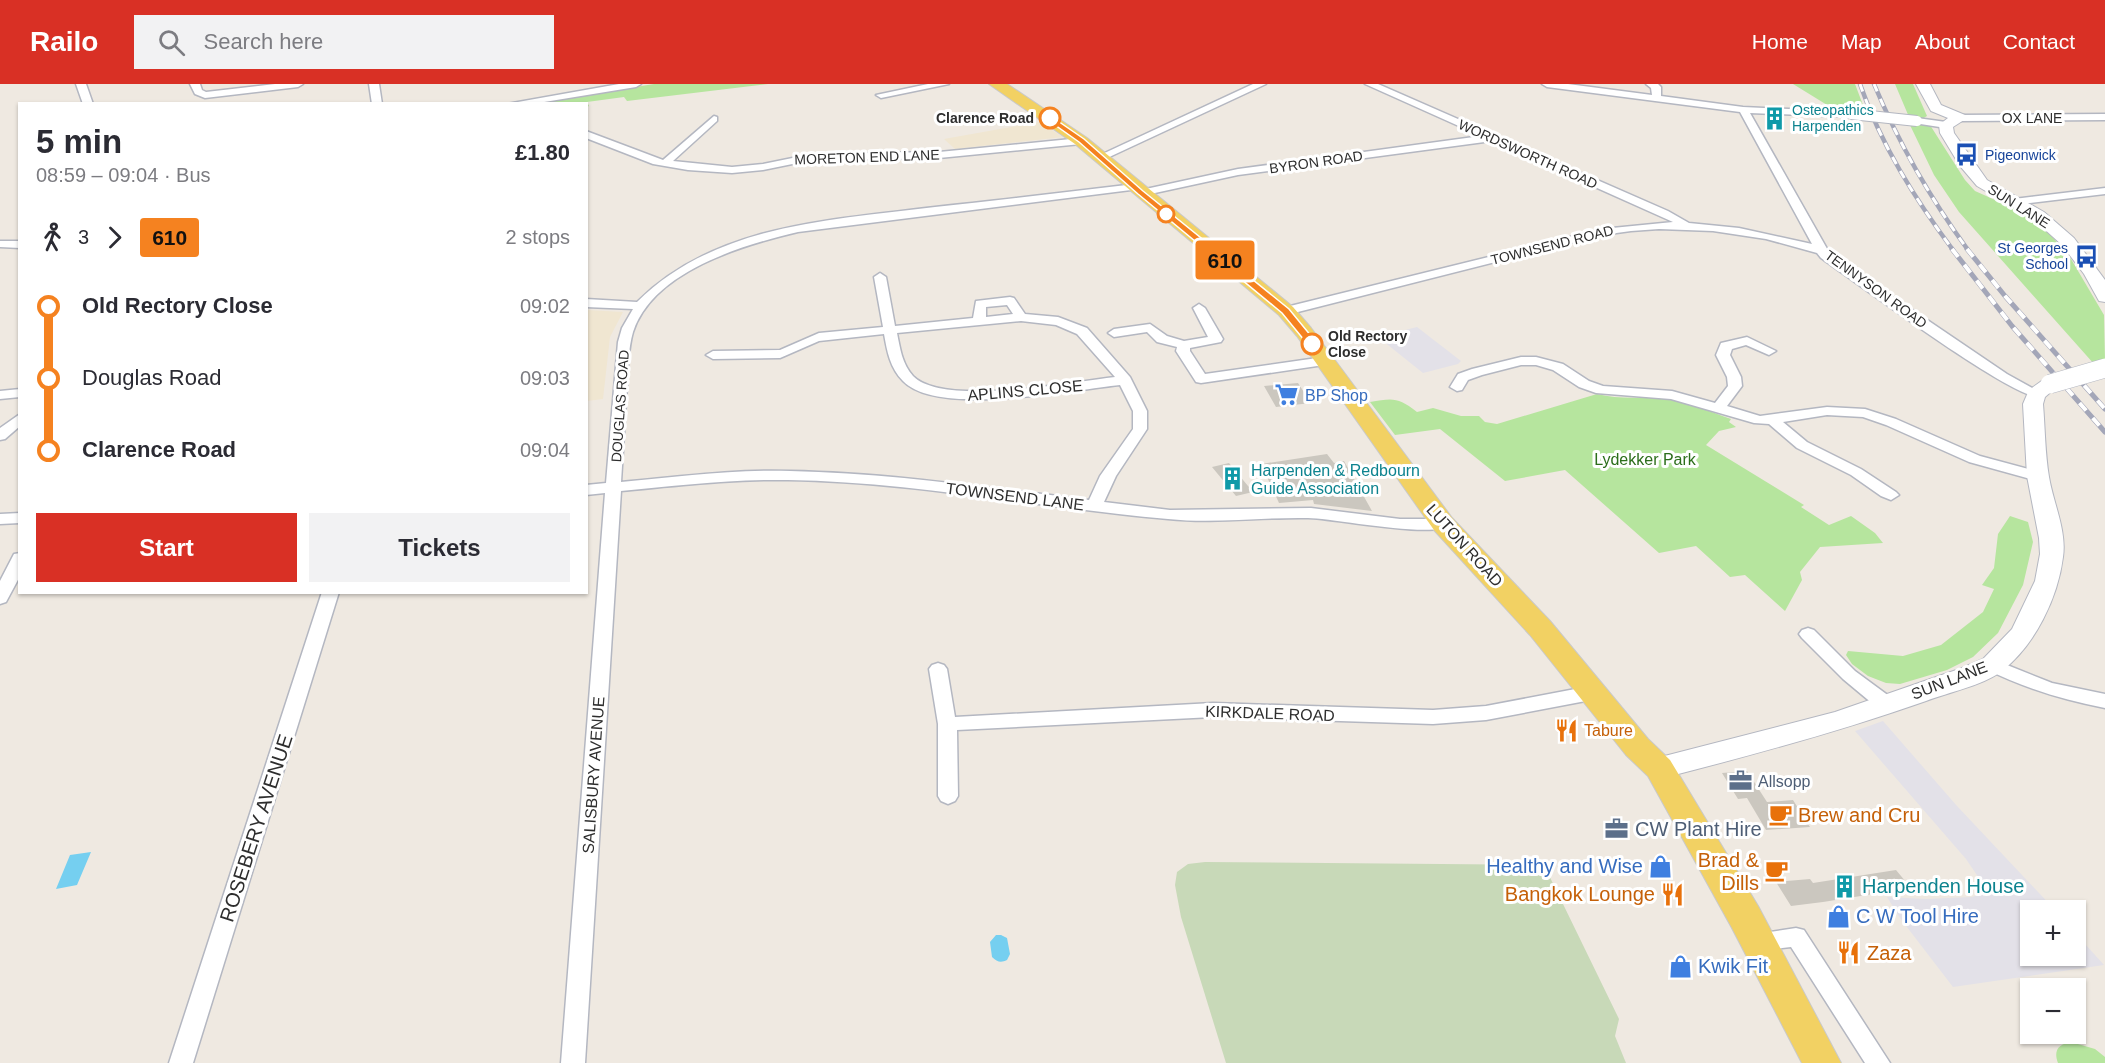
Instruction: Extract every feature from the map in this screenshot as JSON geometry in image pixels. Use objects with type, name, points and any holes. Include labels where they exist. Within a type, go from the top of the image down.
[{"type":"main road","name":"LUTON ROAD","points":[[997,84],[1082,141],[1286,311],[1443,525],[1540,628],[1591,693],[1637,747],[1659,768],[1758,942],[1822,1063]]},
{"type":"street","points":[[81,84],[87,102]]},
{"type":"street","points":[[195,84],[198,92],[205,95],[298,84]]},
{"type":"street","points":[[374,84],[377,102]]},
{"type":"street","points":[[524,102],[636,84]]},
{"type":"street","points":[[881,95],[944,84]]},
{"type":"street","points":[[1101,157],[1261,84]]},
{"type":"street","name":"WORDSWORTH ROAD","points":[[1370,84],[1664,213],[1686,225]]},
{"type":"street","name":"OX LANE","points":[[1547,84],[1743,110],[1851,114],[1917,121],[2105,117]]},
{"type":"street","points":[[1651,84],[1656,87],[1657,99]]},
{"type":"street","points":[[1923,84],[1936,108],[1953,122]]},
{"type":"street","name":"TENNYSON ROAD","points":[[1743,110],[1825,256],[2002,377],[2043,389]]},
{"type":"street","points":[[666,163],[714,119]]},
{"type":"street","name":"SUN LANE","points":[[1953,122],[1947,133],[1981,182],[2038,216],[2067,242],[2096,277],[2105,297]]},
{"type":"street","name":"MORETON END LANE","points":[[588,135],[632,154],[666,163],[732,170],[763,167],[812,157],[939,155],[1082,141]]},
{"type":"street","name":"BYRON ROAD","points":[[1138,190],[1238,172],[1492,138]]},
{"type":"street","name":"DOUGLAS ROAD","points":[[614,488],[624,341],[628,329],[641,306],[672,278],[690,266],[734,246],[783,231],[824,224],[1138,190]]},
{"type":"street","points":[[2014,202],[2105,191]]},
{"type":"street","name":"TOWNSEND ROAD","points":[[1286,311],[1602,232],[1644,226],[1686,225],[1747,231],[1821,250]]},
{"type":"street","points":[[0,244],[18,245]]},
{"type":"street","name":"APLINS CLOSE","points":[[880,277],[895,358],[908,379],[930,391],[947,395],[982,396],[1125,380]]},
{"type":"street","points":[[588,303],[641,306]]},
{"type":"street","points":[[1114,333],[1150,328],[1162,339],[1184,345],[1216,339],[1199,308]]},
{"type":"street","points":[[713,355],[780,354],[789,352],[800,342],[809,339],[979,321],[1021,317],[1059,321],[1082,331],[1125,380],[1140,411],[1140,429],[1108,476],[1095,505]]},
{"type":"street","points":[[1718,409],[1735,386],[1734,377],[1723,355],[1726,346],[1742,337],[1768,351]]},
{"type":"street","points":[[1184,345],[1183,351],[1201,379],[1324,361]]},
{"type":"street","points":[[1456,387],[1463,377],[1528,361],[1558,367],[1584,384],[1601,390],[1672,395],[1749,418],[1773,420],[1824,410],[1865,414],[1896,423],[1984,463],[2038,476]]},
{"type":"street","points":[[2043,389],[2105,368]]},
{"type":"street","name":"SUN LANE","points":[[1659,768],[1787,736],[1971,675],[1992,665],[2023,633],[2047,581],[2052,554],[2051,538],[2038,476],[2033,404],[2043,389]]},
{"type":"street","points":[[0,395],[18,393]]},
{"type":"street","points":[[0,436],[18,420]]},
{"type":"street","points":[[1773,420],[1800,446],[1858,473],[1891,495]]},
{"type":"street","name":"TOWNSEND LANE","points":[[588,490],[731,476],[789,475],[852,478],[1095,505],[1170,516],[1311,513],[1400,524],[1443,525]]},
{"type":"street","name":"SALISBURY AVENUE","points":[[573,1063],[614,488]]},
{"type":"street","points":[[0,519],[18,518]]},
{"type":"street","points":[[0,598],[18,562]]},
{"type":"street","name":"ROSEBERY AVENUE","points":[[181,1063],[330,594]]},
{"type":"street","points":[[1808,634],[1849,675],[1886,704]]},
{"type":"street","points":[[1992,665],[2026,682],[2055,692],[2105,701]]},
{"type":"street","points":[[938,669],[947,724],[948,796]]},
{"type":"street","name":"KIRKDALE ROAD","points":[[947,724],[1214,710],[1432,717],[1486,713],[1591,693]]},
{"type":"street","points":[[1758,942],[1796,938],[1878,1063]]},
{"type":"shaded area","points":[[1039,122],[1063,137],[955,149],[944,139]]},
{"type":"shaded area","points":[[588,310],[623,312],[610,337],[603,399],[588,401]]},
{"type":"shaded area","points":[[1417,327],[1461,361],[1458,364],[1423,373],[1378,337]]},
{"type":"shaded area","points":[[1883,721],[1957,806],[2046,900],[2020,900],[2020,966],[2086,966],[2086,945],[2104,965],[1953,987],[1900,918],[1887,897],[1926,899],[1972,897],[1981,894],[1983,884],[1966,859],[1855,731]]},
{"type":"green space","points":[[654,84],[768,84],[627,101],[624,97],[587,102],[542,102]]},
{"type":"green space","points":[[1793,84],[1855,84],[1866,113],[1832,108]]},
{"type":"green space","points":[[1895,84],[1913,84],[1927,116],[1922,119],[1909,117]]},
{"type":"green space","points":[[1909,123],[1930,125],[1965,180],[1975,191],[2022,212],[2045,228],[2071,259],[2104,315],[2105,360],[2094,364],[1959,212],[1934,175]]},
{"type":"green space","name":"Lydekker Park","points":[[1597,394],[1676,400],[1731,419],[1729,422],[1736,427],[1719,431],[1706,445],[1804,505],[1801,507],[1829,525],[1851,516],[1875,533],[1883,543],[1820,547],[1800,572],[1802,580],[1785,611],[1745,575],[1730,577],[1696,546],[1659,553],[1565,470],[1505,481],[1440,429],[1395,435],[1370,402],[1395,400],[1417,412],[1433,408],[1461,416],[1479,416],[1485,422],[1497,424]]},
{"type":"green space","points":[[2010,516],[2028,522],[2033,542],[2023,585],[1998,633],[1973,657],[1947,670],[1900,684],[1886,683],[1868,676],[1852,664],[1846,655],[1848,651],[1903,656],[1941,645],[1983,612],[1994,589],[1982,585],[1994,568],[1998,534]]},
{"type":"green space","points":[[1205,862],[1544,865],[1619,1019],[1615,1036],[1626,1063],[1226,1063],[1181,917],[1175,885],[1177,872],[1188,864]]},
{"type":"green space","points":[[2063,1044],[2078,1044],[2095,1049],[2105,1057],[2105,1063],[2058,1063],[2056,1055],[2058,1048]]},
{"type":"water","points":[[91,852],[77,885],[56,889],[70,855]]},
{"type":"water","points":[[996,935],[1007,938],[1010,954],[1005,961],[999,962],[992,957],[990,942]]},
{"type":"building","name":"BP Shop","points":[[1298,383],[1311,403],[1276,407],[1264,386]]},
{"type":"building","points":[[1327,454],[1334,463],[1344,461],[1372,511],[1314,504],[1313,500],[1279,503],[1261,464]]},
{"type":"building","name":"Harpenden & Redbourn Guide Association","points":[[1229,463],[1253,492],[1236,496],[1212,467]]},
{"type":"building","name":"Brew and Cru","points":[[1747,771],[1767,802],[1793,800],[1810,827],[1766,830],[1747,798],[1738,799],[1722,773]]},
{"type":"building","name":"Harpenden House","points":[[1896,870],[1911,888],[1791,906],[1776,882],[1810,879],[1813,883]]},
{"type":"railway","points":[[1860,84],[1868,107],[1900,171],[1953,250]]},
{"type":"railway","points":[[1874,84],[1916,170],[1968,250]]},
{"type":"railway","points":[[1952,249],[2012,326],[2105,432]]},
{"type":"railway","points":[[1967,249],[2005,296],[2105,409]]},
{"type":"bus line","name":"610","points":[[1050,118],[1082,141],[1141,193],[1286,311],[1312,344]]},
{"type":"place","name":"Clarence Road","points":[[1050,118]]},
{"type":"place","name":"Osteopathics Harpenden","points":[[1774,118]]},
{"type":"place","name":"Pigeonwick","points":[[1967,155]]},
{"type":"place","name":"St Georges School","points":[[2086,256]]},
{"type":"place","name":"Old Rectory Close","points":[[1312,344]]},
{"type":"place","name":"BP Shop","points":[[1287,395]]},
{"type":"place","name":"Harpenden & Redbourn Guide Association","points":[[1233,479]]},
{"type":"place","name":"Tabure","points":[[1566,730]]},
{"type":"place","name":"Allsopp","points":[[1740,781]]},
{"type":"place","name":"Brew and Cru","points":[[1780,815]]},
{"type":"place","name":"CW Plant Hire","points":[[1617,829]]},
{"type":"place","name":"Healthy and Wise","points":[[1661,866]]},
{"type":"place","name":"Brad & Dills","points":[[1777,871]]},
{"type":"place","name":"Harpenden House","points":[[1844,886]]},
{"type":"place","name":"Bangkok Lounge","points":[[1673,894]]},
{"type":"place","name":"C W Tool Hire","points":[[1838,916]]},
{"type":"place","name":"Zaza","points":[[1849,953]]},
{"type":"place","name":"Kwik Fit","points":[[1680,966]]}]
